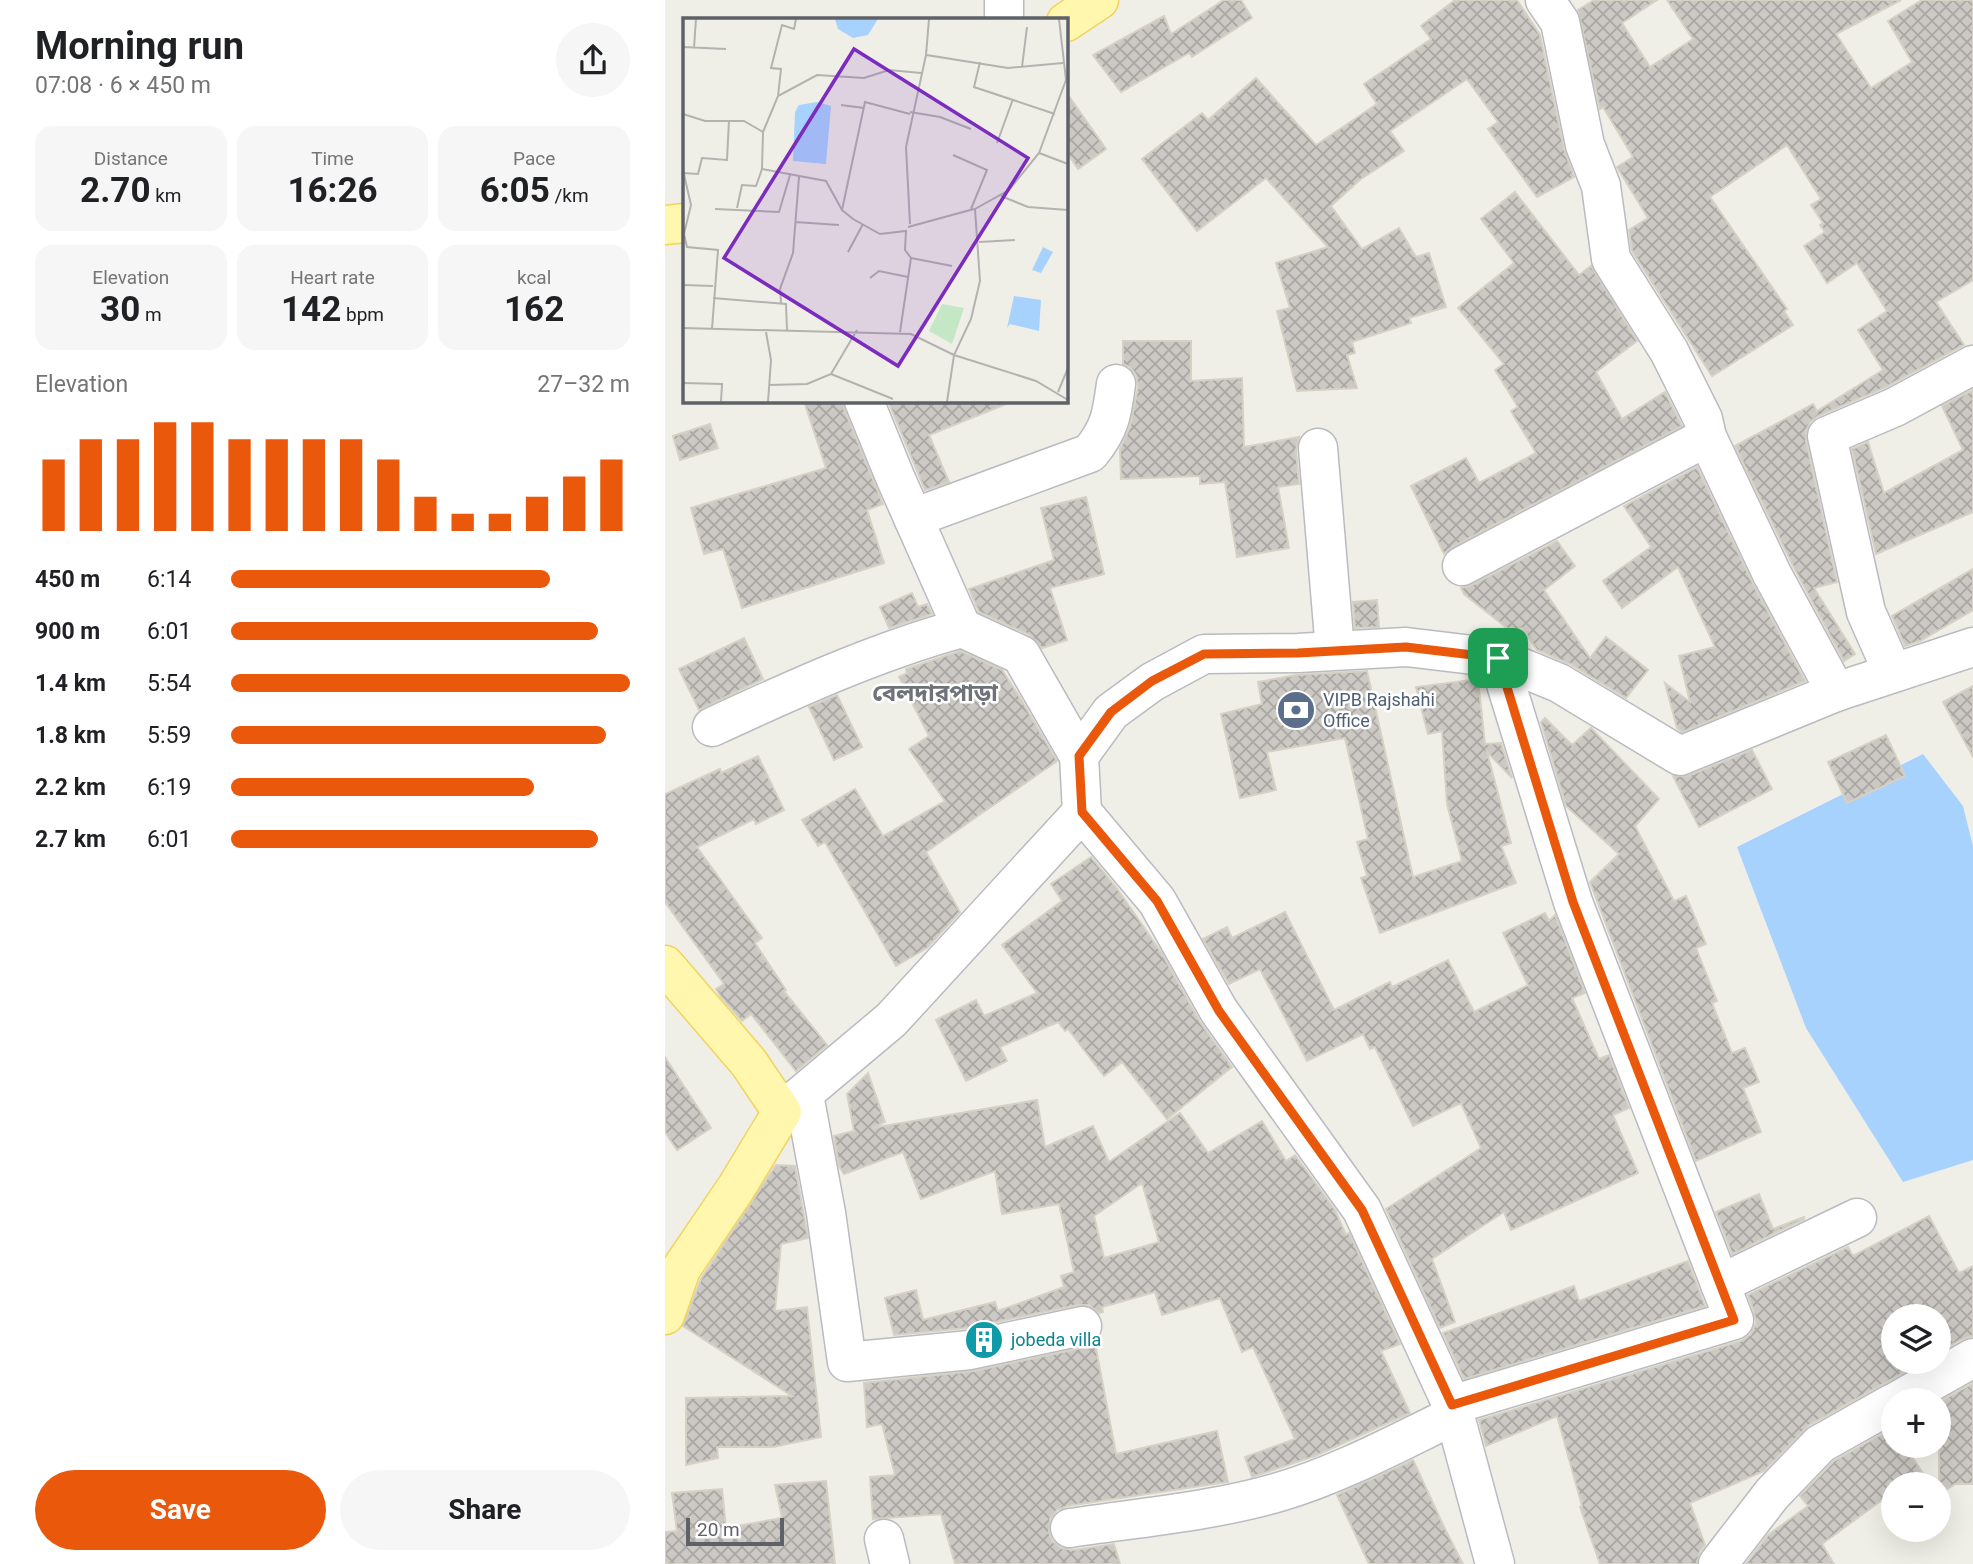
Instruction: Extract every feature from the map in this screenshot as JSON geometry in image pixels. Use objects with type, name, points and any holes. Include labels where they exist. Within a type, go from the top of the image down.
[{"type":"main road","points":[[1067,21],[1099,0]]},
{"type":"main road","points":[[665,225],[683,223]]},
{"type":"main road","points":[[665,965],[749,1063],[793,1103],[736,1188],[673,1271],[665,1315]]},
{"type":"street","points":[[1004,0],[1004,18]]},
{"type":"street","points":[[1545,0],[1560,22],[1585,145],[1601,186],[1611,259],[1669,351],[1703,419],[1707,437],[1772,574],[1836,692]]},
{"type":"street","points":[[1893,673],[1866,612],[1827,436],[1895,407],[1973,365]]},
{"type":"street","points":[[913,519],[1090,453],[1102,439],[1112,418],[1116,384]]},
{"type":"street","points":[[865,402],[913,519],[962,628]]},
{"type":"street","points":[[1462,566],[1707,437]]},
{"type":"street","points":[[1318,448],[1335,650]]},
{"type":"street","points":[[712,727],[825,674],[907,643],[962,628],[1021,655],[1079,756],[1082,812],[1157,901],[1219,1011],[1362,1210],[1453,1410],[1495,1564]]},
{"type":"street","points":[[1079,756],[1111,712],[1152,681],[1204,654],[1406,647],[1498,658],[1559,683],[1680,756],[1836,692],[1973,647]]},
{"type":"street","points":[[1070,1528],[1204,1508],[1279,1492],[1371,1456],[1453,1410],[1734,1320],[1573,902],[1498,658]]},
{"type":"street","points":[[1082,812],[891,1020],[793,1103],[826,1213],[847,1362],[970,1350],[1082,1326]]},
{"type":"street","points":[[1720,1284],[1857,1219]]},
{"type":"street","points":[[1920,1388],[1973,1358]]},
{"type":"street","points":[[1718,1564],[1772,1494],[1820,1444],[1881,1410]]},
{"type":"water","points":[[1923,754],[1963,806],[1973,846],[1973,1160],[1903,1182],[1806,1028],[1737,847]]},
{"type":"building","points":[[1224,0],[1241,0],[1252,18],[1192,57],[1189,53],[1121,92],[1093,55],[1164,16],[1171,34]]},
{"type":"building","points":[[1455,0],[1517,0],[1540,35],[1564,149],[1574,177],[1537,197],[1488,129],[1498,122],[1467,79],[1390,131],[1404,151],[1361,179],[1331,206],[1362,249],[1399,228],[1416,257],[1429,253],[1446,307],[1409,318],[1411,323],[1352,342],[1355,353],[1347,355],[1357,388],[1297,391],[1277,311],[1290,308],[1276,263],[1328,247],[1266,178],[1197,231],[1142,159],[1202,113],[1208,120],[1256,78],[1316,145],[1377,104],[1364,84],[1431,39],[1421,26]]},
{"type":"building","points":[[1594,0],[1657,0],[1622,23],[1650,67],[1693,39],[1667,0],[1901,0],[1836,34],[1871,88],[1912,62],[1888,21],[1922,0],[1973,0],[1973,280],[1936,302],[1964,345],[1886,387],[1818,416],[1810,422],[1806,431],[1837,582],[1814,588],[1855,654],[1844,661],[1792,564],[1735,446],[1813,404],[1817,411],[1883,370],[1858,330],[1887,311],[1857,263],[1827,283],[1804,246],[1825,232],[1820,225],[1823,223],[1811,205],[1821,199],[1787,145],[1710,197],[1787,309],[1784,311],[1793,325],[1712,376],[1632,251],[1629,230],[1648,218],[1617,167],[1633,157],[1603,107],[1600,109],[1578,10]]},
{"type":"building","points":[[1067,93],[1106,149],[1078,169],[1067,152]]},
{"type":"building","points":[[1515,192],[1579,275],[1591,266],[1637,341],[1596,372],[1622,419],[1665,392],[1682,426],[1452,547],[1444,554],[1411,486],[1466,458],[1479,483],[1536,453],[1511,411],[1518,407],[1495,370],[1504,364],[1458,308],[1514,263],[1481,219]]},
{"type":"building","points":[[1123,341],[1191,341],[1191,381],[1242,378],[1244,447],[1299,437],[1296,450],[1299,484],[1278,487],[1289,548],[1237,557],[1225,482],[1200,484],[1200,476],[1121,479],[1120,449],[1130,427],[1138,387],[1136,375],[1130,367],[1123,364]]},
{"type":"building","points":[[1973,390],[1973,512],[1876,554],[1852,449],[1868,442],[1884,493],[1963,450],[1942,406]]},
{"type":"building","points":[[804,402],[843,402],[883,504],[867,510],[884,563],[742,608],[723,549],[704,554],[691,508],[826,468]]},
{"type":"building","points":[[888,402],[1011,402],[929,435],[949,482],[925,490]]},
{"type":"building","points":[[710,424],[718,448],[680,460],[673,436]]},
{"type":"building","points":[[1697,467],[1753,584],[1805,681],[1682,732],[1677,728],[1665,683],[1690,702],[1679,656],[1715,647],[1678,567],[1622,608],[1603,581],[1651,547],[1624,506]]},
{"type":"building","points":[[1086,497],[1104,574],[1050,588],[1067,640],[1042,648],[1030,635],[979,612],[969,589],[1054,560],[1041,508]]},
{"type":"building","points":[[1557,541],[1575,566],[1544,590],[1590,658],[1606,637],[1648,670],[1626,698],[1570,664],[1537,650],[1522,628],[1512,632],[1464,594],[1461,588],[1472,585]]},
{"type":"building","points":[[1973,569],[1973,610],[1920,641],[1905,646],[1892,616]]},
{"type":"building","points":[[912,593],[918,607],[927,604],[932,614],[889,628],[880,607]]},
{"type":"building","points":[[1377,600],[1379,627],[1355,628],[1353,602]]},
{"type":"building","points":[[744,638],[763,679],[699,710],[679,669]]},
{"type":"building","points":[[960,651],[1002,670],[1057,761],[926,852],[960,912],[927,948],[896,966],[825,842],[818,846],[802,820],[855,789],[883,836],[945,801],[909,749],[929,736],[899,677],[907,673],[906,669]]},
{"type":"building","points":[[1367,671],[1413,877],[1462,861],[1447,804],[1442,731],[1428,734],[1416,687],[1478,679],[1485,744],[1501,743],[1512,778],[1487,752],[1511,843],[1501,846],[1516,883],[1380,933],[1361,878],[1367,876],[1357,842],[1368,839],[1345,738],[1267,752],[1276,790],[1240,798],[1221,714],[1262,704],[1258,682],[1296,675]]},
{"type":"building","points":[[1973,686],[1973,757],[1943,702]]},
{"type":"building","points":[[837,695],[862,747],[834,760],[809,707]]},
{"type":"building","points":[[1545,718],[1572,745],[1591,728],[1659,799],[1635,826],[1674,901],[1686,896],[1706,944],[1696,948],[1717,1001],[1712,1003],[1732,1053],[1745,1048],[1759,1082],[1743,1088],[1761,1132],[1696,1161],[1590,882],[1619,854],[1566,806],[1541,722]]},
{"type":"building","points":[[1886,735],[1905,776],[1847,803],[1828,762]]},
{"type":"building","points":[[1752,750],[1772,789],[1699,827],[1673,776],[1688,776]]},
{"type":"building","points":[[758,756],[784,810],[756,824],[754,819],[697,847],[762,938],[755,943],[786,990],[784,991],[827,1045],[796,1071],[751,1014],[742,1021],[721,997],[716,989],[724,984],[665,902],[665,794],[720,769],[721,773]]},
{"type":"building","points":[[1091,857],[1116,887],[1161,952],[1200,1022],[1232,1067],[1167,1119],[1122,1062],[1104,1076],[1068,1029],[1065,1031],[1058,1022],[1000,1047],[1007,1061],[966,1081],[936,1020],[976,1000],[984,1016],[1037,993],[1002,945],[1062,901],[1051,884]]},
{"type":"building","points":[[1285,912],[1334,1010],[1390,982],[1392,987],[1448,960],[1474,1012],[1528,985],[1503,933],[1545,913],[1549,921],[1555,915],[1585,993],[1572,998],[1599,1059],[1609,1055],[1629,1108],[1613,1115],[1638,1173],[1511,1230],[1504,1212],[1432,1259],[1455,1322],[1440,1328],[1386,1209],[1481,1148],[1461,1103],[1413,1126],[1375,1047],[1370,1049],[1363,1034],[1307,1061],[1260,969],[1229,984],[1203,939],[1227,927],[1232,938]]},
{"type":"building","points":[[665,1057],[711,1128],[677,1150],[665,1132]]},
{"type":"building","points":[[868,1073],[885,1122],[872,1128],[1037,1100],[1045,1147],[1093,1126],[1109,1162],[1180,1113],[1208,1153],[1262,1121],[1286,1161],[1295,1155],[1335,1210],[1346,1235],[1349,1233],[1400,1344],[1381,1351],[1410,1413],[1315,1456],[1252,1477],[1245,1457],[1295,1439],[1253,1347],[1242,1352],[1220,1298],[1162,1315],[1155,1292],[1102,1307],[1103,1312],[1099,1313],[1089,1305],[1077,1305],[967,1328],[894,1335],[885,1298],[916,1290],[923,1320],[995,1302],[998,1311],[1064,1287],[1061,1276],[1074,1272],[1059,1204],[1002,1214],[995,1171],[921,1199],[903,1152],[844,1174],[839,1166],[834,1136],[854,1131],[847,1094]],"holes":[[[1142,1183],[1159,1242],[1104,1258],[1094,1216]]]},
{"type":"building","points":[[776,1165],[795,1166],[808,1238],[781,1244],[775,1311],[807,1307],[821,1437],[773,1447],[717,1447],[718,1458],[686,1465],[686,1398],[792,1396],[683,1326],[701,1279]]},
{"type":"building","points":[[1759,1194],[1773,1229],[1804,1219],[1732,1254],[1716,1212]]},
{"type":"building","points":[[1929,1216],[1959,1273],[1973,1266],[1973,1336],[1951,1345],[1951,1304],[1881,1304],[1881,1374],[1901,1374],[1809,1425],[1764,1471],[1690,1503],[1705,1545],[1700,1551],[1697,1564],[1600,1564],[1580,1507],[1582,1506],[1557,1416],[1486,1446],[1479,1420],[1741,1341],[1751,1334],[1756,1323],[1748,1295],[1848,1247],[1853,1256]]},
{"type":"building","points":[[1688,1261],[1705,1306],[1464,1379],[1443,1333],[1574,1286],[1579,1301]]},
{"type":"building","points":[[1095,1343],[1116,1454],[1217,1431],[1228,1482],[1067,1506],[1057,1510],[1050,1519],[1049,1532],[1052,1541],[1061,1548],[1073,1550],[1114,1544],[1120,1564],[955,1564],[941,1514],[873,1519],[870,1477],[895,1475],[882,1424],[867,1427],[864,1383],[974,1371]]},
{"type":"building","points":[[1973,1383],[1973,1484],[1955,1484],[1951,1487],[1951,1472],[1939,1472],[1939,1458],[1951,1458],[1951,1395]]},
{"type":"building","points":[[1881,1435],[1881,1458],[1913,1458],[1922,1472],[1881,1472],[1881,1501],[1822,1544],[1834,1564],[1746,1564],[1768,1535],[1808,1506],[1800,1496],[1834,1461]]},
{"type":"building","points":[[1413,1460],[1463,1564],[1369,1564],[1337,1495]]},
{"type":"building","points":[[826,1481],[835,1564],[665,1564],[665,1532],[677,1531],[672,1493],[722,1489],[726,1528],[782,1518],[775,1485]]},
{"type":"place","name":"VIPB Rajshahi Office","points":[[1296,710]]},
{"type":"place","name":"jobeda villa","points":[[984,1340]]},
{"type":"district","name":"বেলদারপাড়া","points":[[935,693]]},
{"type":"route","points":[[1406,647],[1498,658],[1573,902],[1734,1320],[1452,1405],[1362,1210],[1219,1011],[1157,901],[1082,812],[1079,756],[1111,712],[1152,681],[1204,654],[1298,653],[1406,647]]}]
